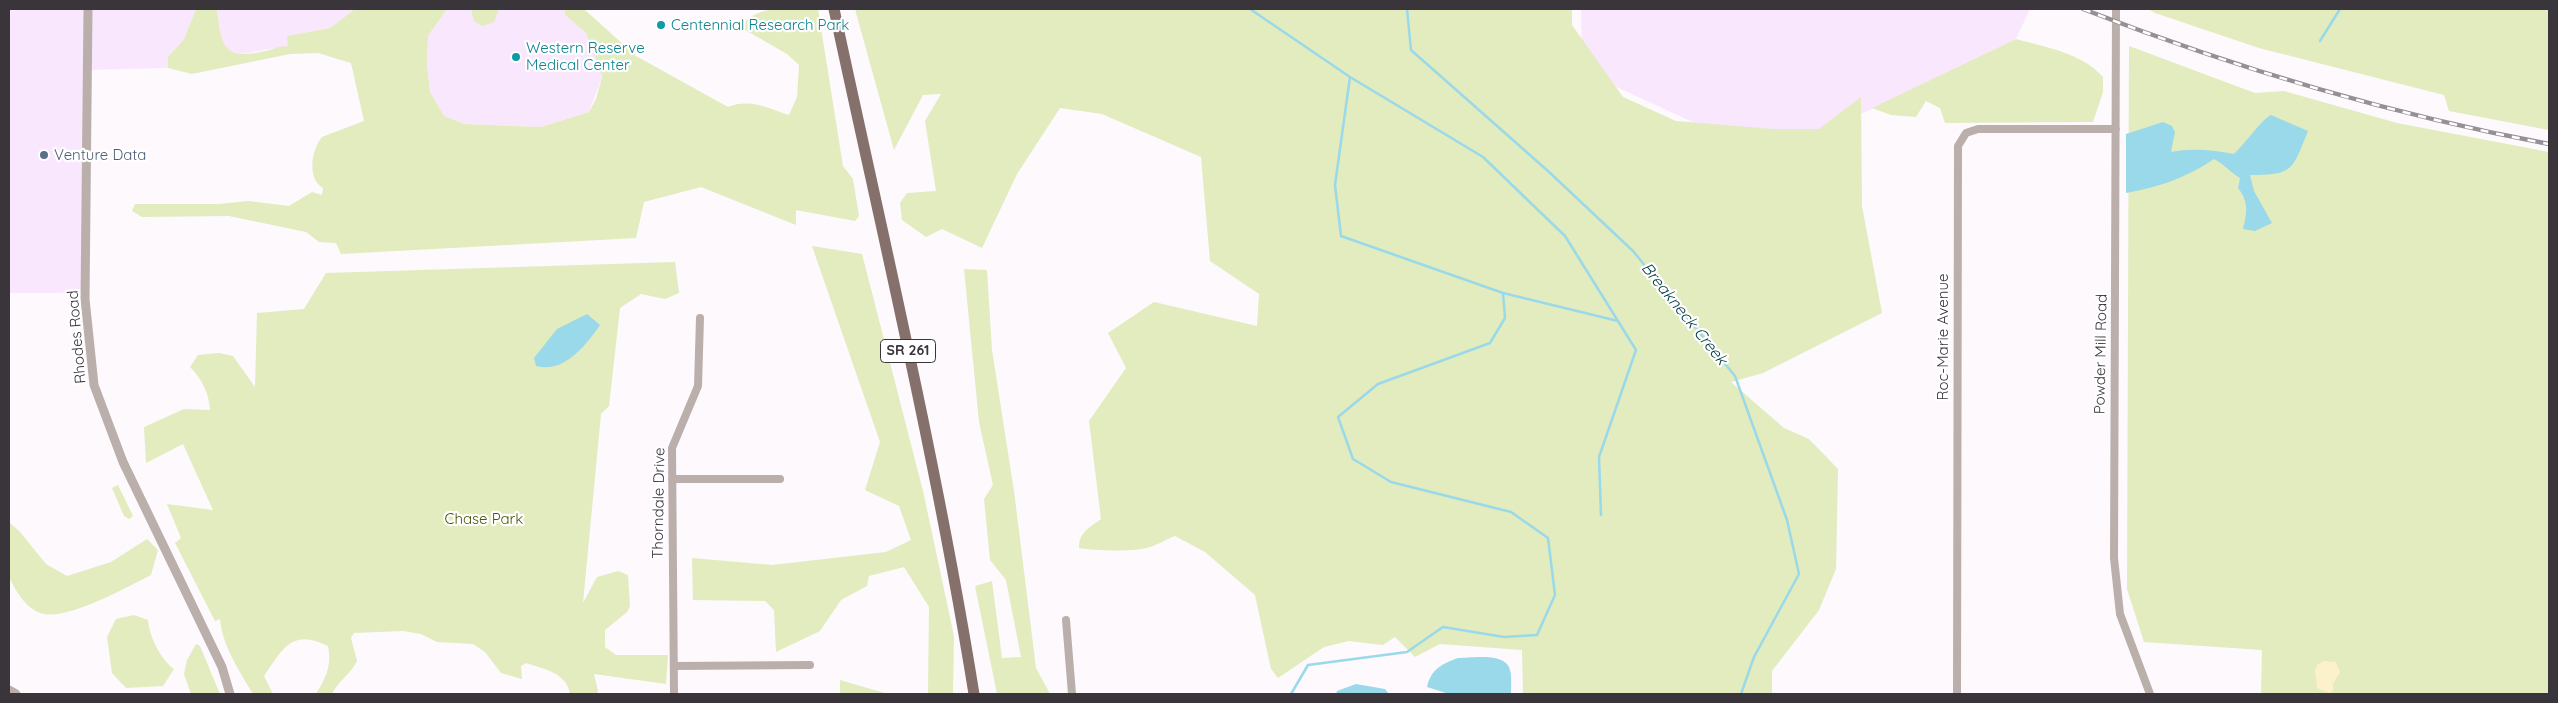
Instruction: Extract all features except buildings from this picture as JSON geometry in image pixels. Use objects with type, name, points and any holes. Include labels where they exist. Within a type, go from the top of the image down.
[{"type":"main road","name":"SR 261","points":[[834,9],[935,476],[957,589],[974,694]]},
{"type":"street","name":"Rhodes Road","points":[[88,9],[85,299],[94,385],[123,462],[222,667],[230,694]]},
{"type":"street","name":"Powder Mill Road","points":[[2116,9],[2114,558],[2120,614],[2150,694]]},
{"type":"street","name":"Roc-Marie Avenue","points":[[1956,694],[1958,146],[1966,133],[1978,129],[2116,129]]},
{"type":"street","name":"Thorndale Drive","points":[[674,694],[672,479],[675,440],[693,402],[698,386],[700,318]]},
{"type":"street","points":[[672,479],[780,479]]},
{"type":"street","points":[[1066,620],[1072,694]]},
{"type":"street","points":[[674,666],[810,665]]},
{"type":"street","points":[[9,690],[16,694]]},
{"type":"shaded area","points":[[9,9],[196,9],[184,39],[168,57],[168,68],[88,70],[85,288],[61,293],[9,293]]},
{"type":"shaded area","points":[[217,9],[355,9],[330,28],[287,36],[289,46],[242,54],[228,51],[222,43]]},
{"type":"shaded area","points":[[447,9],[564,9],[565,15],[586,33],[602,77],[589,112],[541,127],[464,124],[444,116],[430,92],[427,64],[428,36]]},
{"type":"shaded area","points":[[1581,9],[2030,9],[2016,39],[1818,135],[1751,149],[1582,71]]},
{"type":"green space","points":[[786,8],[818,9],[843,166],[853,179],[859,216],[855,221],[796,210],[796,225],[701,187],[644,202],[636,238],[341,254],[336,243],[319,242],[306,232],[229,216],[142,217],[132,211],[135,204],[219,204],[248,201],[289,206],[312,192],[322,195],[323,188],[315,178],[312,164],[318,143],[322,137],[364,121],[351,63],[318,53],[290,54],[192,74],[168,68],[168,57],[184,39],[196,9],[217,9],[220,32],[227,47],[232,52],[251,54],[288,46],[287,36],[330,28],[355,9],[447,9],[428,36],[427,64],[430,92],[444,116],[464,124],[541,127],[589,112],[596,99],[602,77],[586,33],[565,15],[564,9],[584,9],[636,56],[728,107],[743,103],[751,104],[789,115],[797,97],[799,65],[787,54],[740,27],[756,14],[766,11]]},
{"type":"green space","points":[[471,9],[499,9],[494,22],[482,26],[474,21]]},
{"type":"green space","points":[[855,9],[1572,9],[1572,25],[1623,97],[1676,121],[1773,129],[1819,129],[1861,97],[1862,206],[1882,313],[1763,373],[1731,382],[1784,428],[1809,439],[1838,469],[1836,569],[1819,610],[1772,671],[1772,694],[1523,694],[1522,650],[1440,644],[1415,657],[1395,637],[1383,645],[1349,641],[1324,647],[1278,678],[1271,669],[1255,595],[1205,552],[1175,536],[1144,549],[1105,550],[1079,548],[1083,534],[1101,519],[1089,421],[1126,368],[1108,333],[1154,302],[1257,326],[1259,294],[1210,261],[1201,157],[1102,114],[1060,108],[1017,174],[982,248],[942,229],[926,237],[902,220],[900,203],[907,193],[936,191],[925,121],[941,94],[923,95],[894,150]]},
{"type":"green space","points":[[2148,9],[2549,9],[2549,130],[2449,111],[2444,95],[2259,48]]},
{"type":"green space","points":[[2016,39],[2051,48],[2074,57],[2085,62],[2103,77],[2103,92],[2093,122],[1945,123],[1940,108],[1926,101],[1916,117],[1891,115],[1872,108]]},
{"type":"green space","points":[[2129,46],[2255,93],[2284,91],[2397,123],[2549,152],[2549,694],[2261,694],[2262,650],[2144,642],[2127,589]]},
{"type":"green space","points":[[812,246],[862,254],[923,491],[954,636],[953,694],[928,694],[929,607],[904,567],[869,576],[867,586],[841,600],[820,631],[776,652],[774,610],[765,601],[693,600],[692,558],[772,565],[886,552],[911,540],[899,506],[865,490],[880,442]]},
{"type":"green space","name":"Chase Park","points":[[675,262],[679,293],[665,299],[641,294],[620,308],[609,406],[601,414],[583,603],[597,577],[618,571],[628,575],[630,606],[627,612],[605,630],[605,647],[616,655],[668,655],[666,684],[594,674],[598,691],[596,694],[570,694],[564,681],[547,670],[526,663],[521,666],[522,679],[501,673],[485,652],[473,644],[437,642],[421,634],[403,631],[354,633],[351,638],[357,661],[332,694],[316,694],[329,665],[328,646],[316,641],[297,640],[283,649],[264,676],[273,694],[253,694],[237,667],[224,639],[220,619],[215,621],[175,543],[181,538],[167,504],[213,510],[183,444],[146,463],[144,427],[184,409],[210,410],[204,387],[190,367],[198,355],[219,353],[233,356],[255,387],[257,313],[304,309],[326,273]]},
{"type":"green space","points":[[964,269],[987,270],[992,350],[1014,491],[1036,668],[1050,694],[997,694],[975,586],[992,581],[1002,658],[1021,657],[1006,580],[990,560],[984,499],[993,485],[979,422]]},
{"type":"green space","points":[[118,485],[133,516],[129,519],[124,516],[112,488]]},
{"type":"green space","points":[[9,522],[20,532],[46,564],[67,576],[111,562],[147,539],[158,550],[151,575],[83,607],[68,612],[44,614],[28,605],[19,595],[10,579],[8,561]]},
{"type":"green space","points":[[134,615],[148,620],[157,647],[165,660],[174,669],[163,686],[126,688],[112,673],[107,637],[116,619]]},
{"type":"green space","points":[[196,644],[200,646],[220,694],[191,694],[184,674],[187,660]]},
{"type":"green space","points":[[840,680],[888,694],[840,694]]},
{"type":"sand","points":[[2324,661],[2336,662],[2340,672],[2333,684],[2333,691],[2329,693],[2317,688],[2315,670],[2318,664]]},
{"type":"water","points":[[2271,115],[2308,131],[2290,168],[2275,174],[2250,175],[2254,191],[2272,223],[2255,231],[2243,229],[2246,208],[2242,193],[2238,188],[2240,178],[2214,159],[2172,181],[2126,193],[2126,134],[2163,122],[2172,126],[2175,132],[2171,152],[2202,150],[2234,154]]},
{"type":"water","points":[[587,314],[600,325],[581,349],[565,362],[556,366],[536,366],[534,358],[557,329]]},
{"type":"water","points":[[1488,657],[1507,664],[1510,670],[1511,694],[1449,694],[1427,687],[1434,671],[1458,658]]},
{"type":"water","points":[[1356,684],[1385,689],[1389,694],[1336,694],[1337,691]]},
{"type":"waterway","points":[[1250,9],[1350,77],[1335,185],[1341,236],[1503,293],[1505,318],[1490,343],[1378,384],[1338,417],[1353,459],[1391,482],[1511,512],[1548,538],[1555,595],[1537,635],[1504,637],[1443,627],[1407,652],[1308,665],[1291,694]]},
{"type":"waterway","name":"Breakneck Creek","points":[[1407,9],[1411,50],[1548,171],[1633,251],[1735,376],[1787,520],[1799,574],[1754,657],[1741,694]]},
{"type":"waterway","points":[[2320,41],[2340,9]]},
{"type":"waterway","points":[[1350,77],[1483,157],[1565,236],[1618,321]]},
{"type":"waterway","points":[[1503,293],[1618,321],[1636,350],[1599,457],[1601,515]]},
{"type":"railway","points":[[2083,9],[2197,51],[2371,104],[2430,119],[2549,144]]},
{"type":"place","name":"Centennial Research Park","points":[[661,25]]},
{"type":"place","name":"Western Reserve Medical Center","points":[[516,57]]},
{"type":"place","name":"Venture Data","points":[[44,155]]}]
